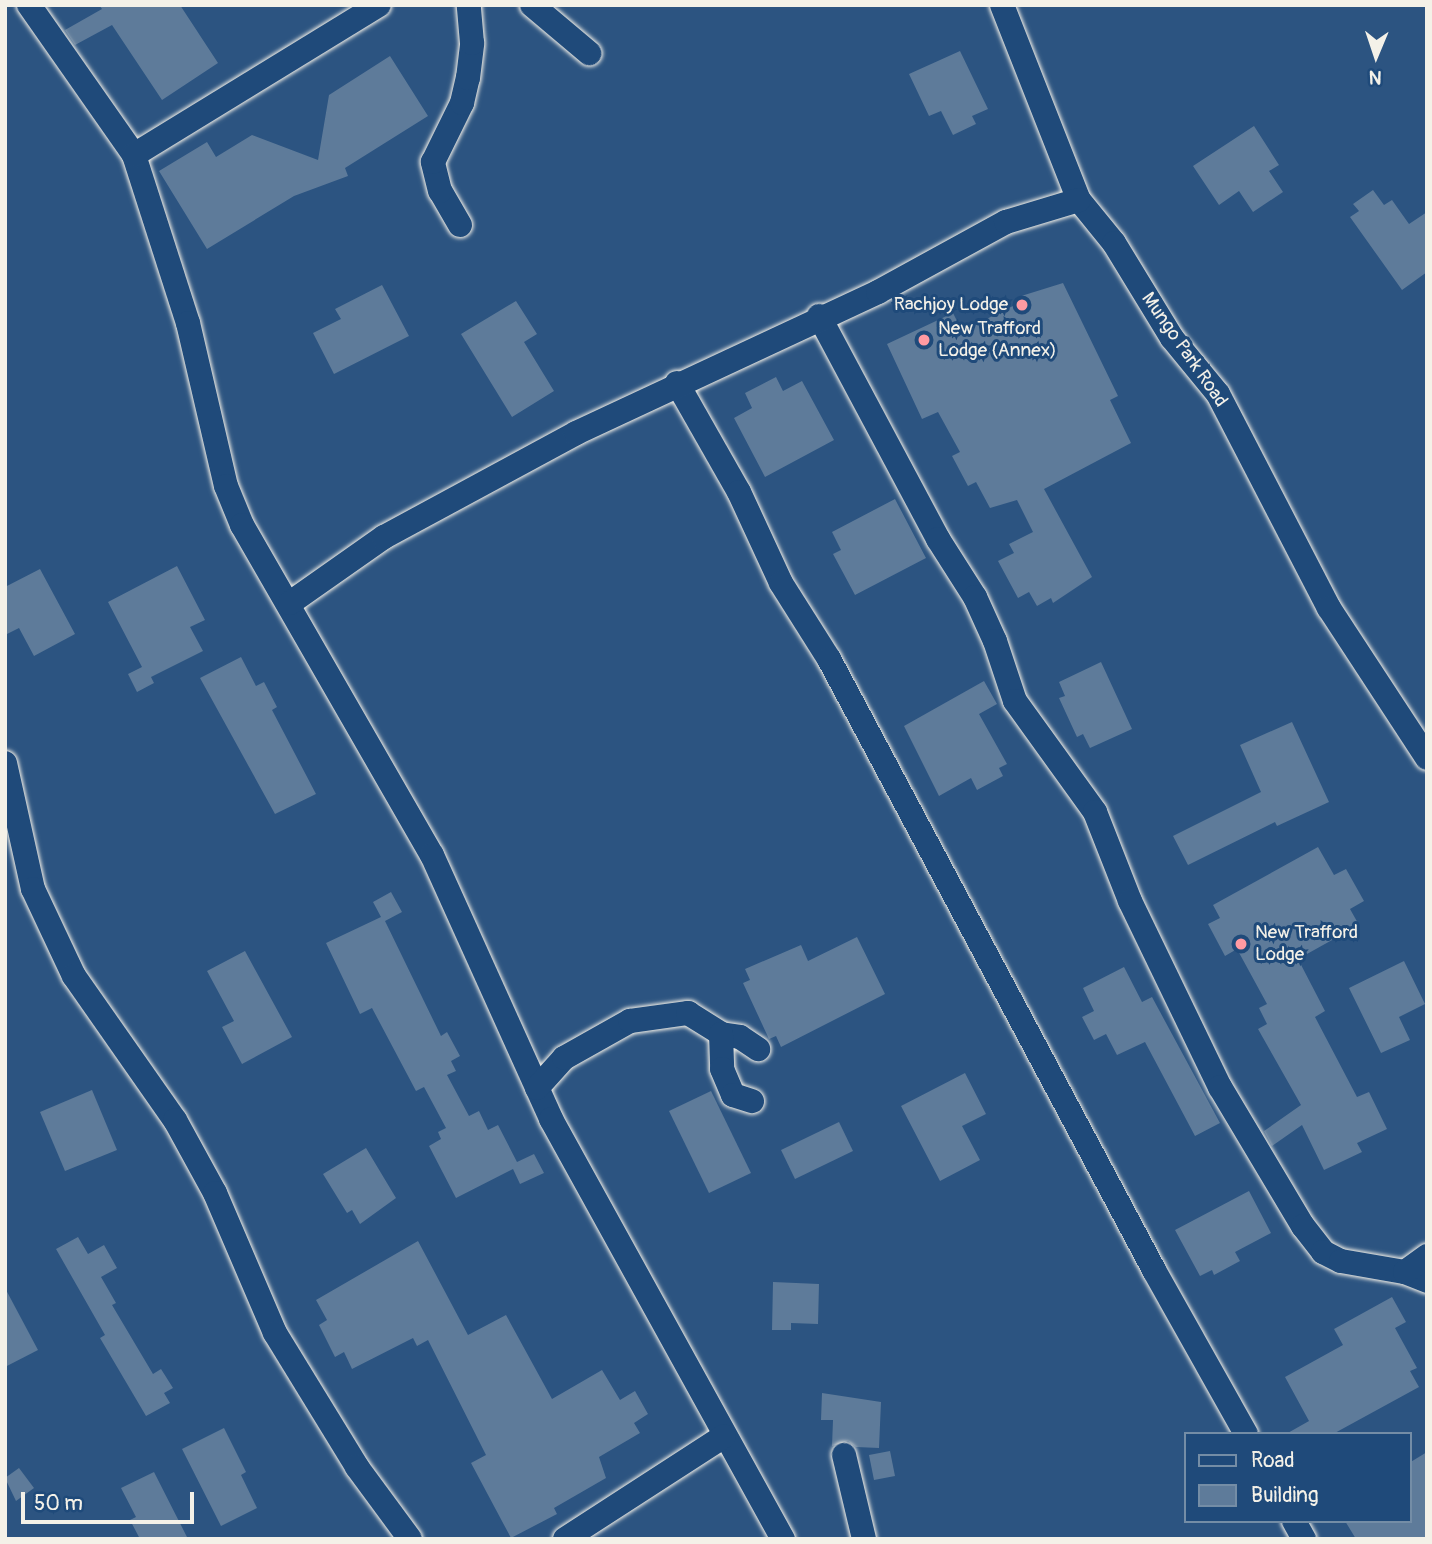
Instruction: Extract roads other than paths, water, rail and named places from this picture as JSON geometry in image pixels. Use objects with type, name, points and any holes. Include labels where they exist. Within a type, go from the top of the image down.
[{"type":"street","points":[[29,5],[134,155],[188,323],[226,486],[242,525],[290,603],[432,855],[537,1088],[724,1436],[783,1539]]},
{"type":"street","points":[[134,155],[379,5]]},
{"type":"street","points":[[460,225],[440,191],[433,162],[462,103],[468,78],[472,43],[469,5]]},
{"type":"street","points":[[532,5],[589,53]]},
{"type":"street","name":"Mungo Park Road","points":[[1002,5],[1079,200],[1114,243],[1172,338],[1218,394],[1329,608],[1427,758]]},
{"type":"street","points":[[290,603],[384,537],[677,383],[819,316],[878,292],[1006,222],[1079,200]]},
{"type":"street","points":[[819,316],[938,539],[975,597],[1015,701],[1095,812],[1130,901],[1220,1087],[1303,1226],[1323,1252],[1341,1261],[1416,1277],[1427,1256]]},
{"type":"street","points":[[677,383],[1245,1432]]},
{"type":"street","points":[[5,763],[33,889],[74,976],[175,1120],[215,1193],[275,1333],[356,1467],[410,1539]]},
{"type":"street","points":[[537,1088],[564,1058],[630,1021],[688,1013],[721,1034],[740,1037],[758,1049]]},
{"type":"street","points":[[721,1034],[722,1069],[733,1095],[752,1101]]},
{"type":"street","points":[[565,1539],[724,1436]]},
{"type":"street","points":[[844,1455],[864,1539]]},
{"type":"street","points":[[1295,1523],[1304,1539]]},
{"type":"place","name":"Rachjoy Lodge","points":[[1022,305]]},
{"type":"place","name":"New Trafford Lodge (Annex)","points":[[924,340]]},
{"type":"place","name":"New Trafford Lodge","points":[[1241,944]]}]
